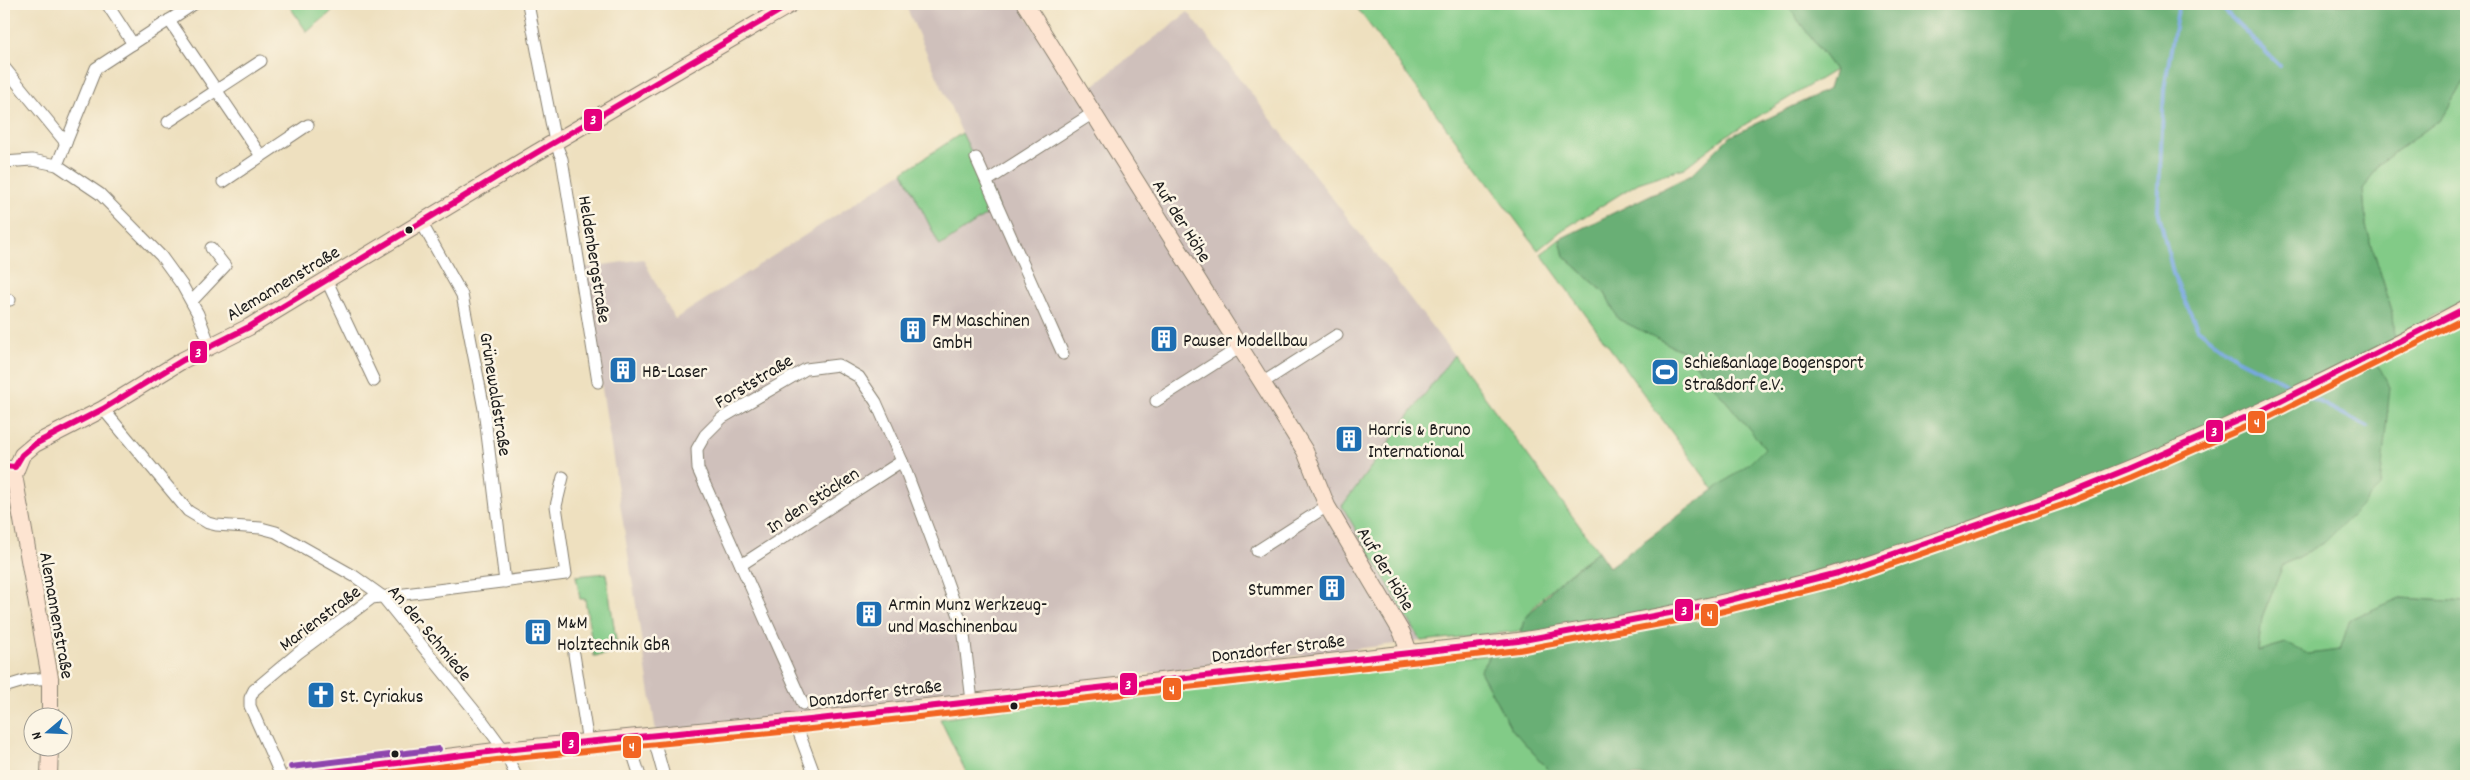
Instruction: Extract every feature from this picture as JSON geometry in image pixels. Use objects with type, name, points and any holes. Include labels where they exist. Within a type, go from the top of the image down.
[{"type":"main road","name":"Alemannenstraße","points":[[50,708],[50,678],[14,475],[10,466],[35,444],[104,409],[210,346],[249,327],[768,11],[792,4]]},
{"type":"main road","name":"Auf der Höhe","points":[[1025,4],[1305,451],[1327,506],[1402,633],[1409,652]]},
{"type":"main road","name":"Donzdorfer Straße","points":[[292,776],[504,750],[795,722],[1464,647],[1576,632],[1747,597],[1813,581],[1960,533],[2085,487],[2202,439],[2382,353],[2466,308]]},
{"type":"main road","points":[[49,776],[50,758]]},
{"type":"street","points":[[107,4],[133,44]]},
{"type":"street","points":[[57,165],[96,68],[194,4]]},
{"type":"street","name":"Heldenbergstraße","points":[[528,4],[554,142],[562,160],[598,382]]},
{"type":"street","points":[[169,20],[261,156]]},
{"type":"street","points":[[168,122],[261,61]]},
{"type":"street","points":[[4,67],[66,143]]},
{"type":"street","points":[[987,181],[1093,112]]},
{"type":"street","points":[[223,182],[308,124]]},
{"type":"street","points":[[976,158],[1063,354]]},
{"type":"street","points":[[4,162],[32,160],[57,165],[100,194],[160,256],[192,301],[210,346]]},
{"type":"street","name":"Grünewaldstraße","points":[[421,222],[462,295],[484,409],[505,582]]},
{"type":"street","points":[[192,301],[225,266],[211,248]]},
{"type":"street","points":[[326,280],[374,381]]},
{"type":"street","points":[[1262,383],[1337,334]]},
{"type":"street","points":[[1156,401],[1239,348]]},
{"type":"street","name":"Forststraße","points":[[803,704],[698,469],[697,449],[705,434],[722,418],[806,368],[838,365],[859,377],[876,402],[902,461],[962,627],[972,701]]},
{"type":"street","name":"An der Schmiede","points":[[104,409],[188,511],[208,523],[216,525],[261,528],[276,532],[354,576],[382,596],[504,750],[516,776]]},
{"type":"street","name":"In den Stöcken","points":[[741,566],[902,461]]},
{"type":"street","name":"Marienstraße","points":[[281,776],[250,706],[250,698],[254,690],[359,605],[372,598],[566,574],[556,506],[563,477]]},
{"type":"street","points":[[1257,551],[1327,506]]},
{"type":"street","points":[[574,654],[588,743]]},
{"type":"street","points":[[4,687],[27,680],[50,678]]},
{"type":"street","points":[[795,722],[815,776]]},
{"type":"street","points":[[653,736],[664,776]]},
{"type":"street","points":[[628,739],[640,776]]},
{"type":"shaded area","points":[[905,4],[1019,4],[1078,97],[1188,12],[1454,355],[1342,506],[1421,641],[656,732],[583,268],[643,259],[675,319],[903,172],[941,246],[998,207],[962,133]]},
{"type":"green space","points":[[288,4],[341,4],[307,32]]},
{"type":"green space","points":[[1354,4],[1786,4],[1835,70],[1726,136],[1684,168],[1638,183],[1561,231],[1538,250]]},
{"type":"green space","points":[[1786,4],[2466,4],[2466,77],[2442,118],[2380,163],[2363,190],[2366,226],[2393,314],[2395,337],[2376,361],[2390,387],[2380,487],[2324,543],[2283,565],[2262,617],[2258,651],[2286,643],[2308,654],[2340,650],[2350,619],[2400,598],[2466,602],[2466,776],[1554,776],[1511,728],[1480,671],[1490,655],[1518,641],[1524,620],[1558,583],[1598,551],[1609,567],[1750,463],[1765,448],[1686,353],[1618,319],[1605,293],[1564,256],[1560,239],[1691,175],[1729,137],[1829,89],[1835,70]]},
{"type":"green space","points":[[2466,77],[2466,299],[2395,337],[2393,314],[2366,226],[2363,190],[2380,163],[2442,118]]},
{"type":"green space","points":[[962,133],[998,207],[940,246],[903,172]]},
{"type":"green space","name":"Schießanlage Bogensport Straßdorf e.V.","points":[[1560,239],[1564,256],[1605,293],[1619,319],[1686,353],[1766,448],[1750,463],[1714,490],[1541,254]]},
{"type":"green space","points":[[2466,314],[2466,602],[2400,598],[2351,619],[2340,650],[2308,655],[2286,643],[2258,652],[2262,617],[2283,565],[2324,543],[2376,361]]},
{"type":"green space","points":[[1454,355],[1598,551],[1542,598],[1525,620],[1521,631],[1421,641],[1342,506]]},
{"type":"green space","points":[[606,573],[618,653],[594,656],[585,599],[580,599],[576,576]]},
{"type":"green space","points":[[1490,655],[1480,671],[1511,728],[1554,776],[968,776],[940,719],[1089,697]]},
{"type":"waterway","points":[[2179,4],[2164,89],[2158,210],[2174,277],[2198,329],[2236,358],[2291,386]]},
{"type":"waterway","points":[[2218,4],[2280,66]]},
{"type":"waterway","points":[[2308,396],[2368,427]]},
{"type":"transit line","name":"3","points":[[4,466],[15,467],[22,455],[35,444],[103,409],[183,360],[249,327],[536,153],[791,4]]},
{"type":"transit line","name":"3","points":[[292,776],[504,750],[810,720],[1518,641],[1702,607],[1838,573],[2059,497],[2265,409],[2466,308]]},
{"type":"transit line","name":"4","points":[[362,776],[505,759],[811,729],[1519,650],[1704,616],[1840,582],[2062,505],[2132,477],[2269,417],[2466,318]]},
{"type":"transit line","points":[[291,767],[439,749]]},
{"type":"place","name":"FM Maschinen GmbH","points":[[913,330]]},
{"type":"place","name":"Pauser Modellbau","points":[[1164,339]]},
{"type":"place","name":"HB-Laser","points":[[623,370]]},
{"type":"place","name":"Schießanlage Bogensport Straßdorf e.V.","points":[[1665,372]]},
{"type":"place","name":"Harris & Bruno International","points":[[1349,439]]},
{"type":"place","name":"Stummer","points":[[1332,588]]},
{"type":"place","name":"Armin Munz Werkzeug- und Maschinenbau","points":[[869,614]]},
{"type":"place","name":"M&M Holztechnik GbR","points":[[538,632]]},
{"type":"place","name":"St. Cyriakus","points":[[321,695]]}]
